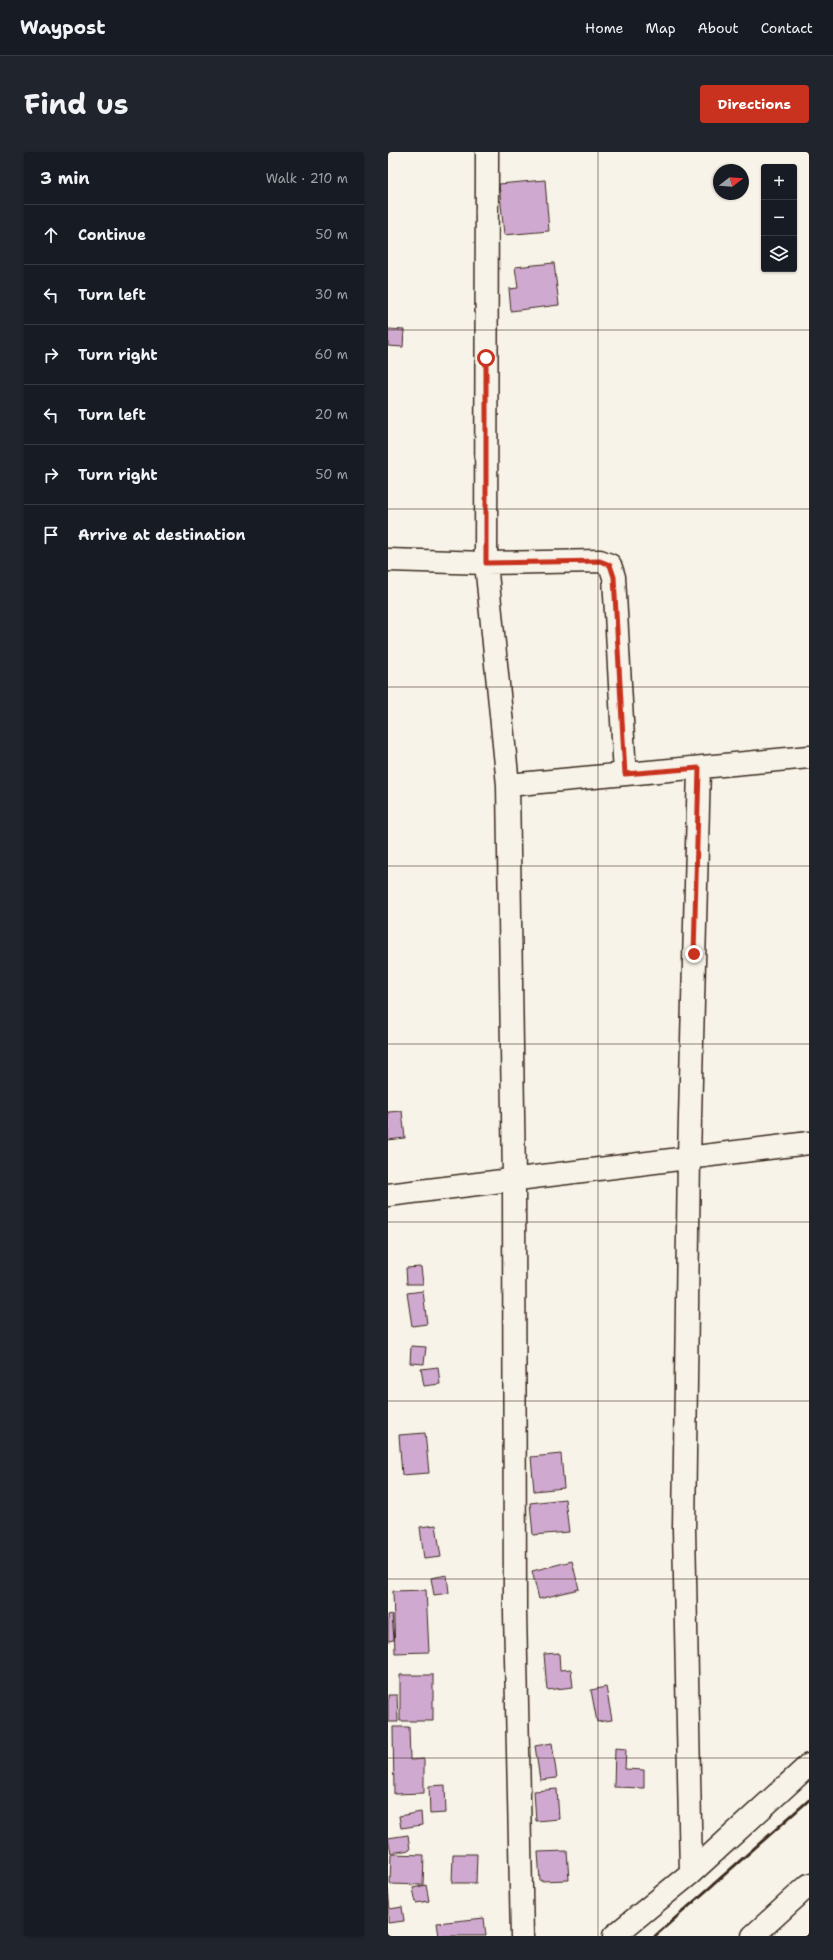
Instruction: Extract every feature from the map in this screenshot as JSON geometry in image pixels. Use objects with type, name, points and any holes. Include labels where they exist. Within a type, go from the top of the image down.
[{"type":"street","points":[[487,152],[486,563],[508,785],[514,1179],[515,1604],[522,1936]]},
{"type":"street","points":[[388,560],[486,563],[600,561],[610,565],[614,577],[625,774]]},
{"type":"street","points":[[508,785],[809,758]]},
{"type":"street","points":[[691,1872],[684,1529],[689,1157],[699,768]]},
{"type":"street","points":[[388,1195],[809,1142]]},
{"type":"street","points":[[614,1936],[691,1872],[809,1765]]},
{"type":"street","points":[[753,1936],[809,1886]]},
{"type":"building","points":[[545,180],[549,231],[504,235],[499,184]]},
{"type":"building","points":[[554,263],[559,305],[511,311],[509,289],[518,288],[515,267]]},
{"type":"building","points":[[388,329],[404,330],[403,347],[388,346]]},
{"type":"building","points":[[402,1111],[405,1138],[388,1140],[388,1112]]},
{"type":"building","points":[[421,1267],[423,1284],[407,1284],[406,1268]]},
{"type":"building","points":[[423,1291],[427,1324],[412,1326],[407,1293]]},
{"type":"building","points":[[411,1346],[426,1347],[424,1364],[410,1363]]},
{"type":"building","points":[[438,1367],[440,1384],[424,1386],[421,1369]]},
{"type":"building","points":[[425,1433],[429,1473],[402,1475],[399,1435]]},
{"type":"building","points":[[561,1454],[564,1488],[534,1491],[531,1457]]},
{"type":"building","points":[[565,1499],[569,1532],[533,1535],[530,1503]]},
{"type":"building","points":[[436,1525],[441,1557],[424,1559],[420,1527]]},
{"type":"building","points":[[572,1561],[579,1589],[539,1599],[532,1571]]},
{"type":"building","points":[[447,1575],[449,1593],[434,1595],[431,1578]]},
{"type":"building","points":[[426,1590],[429,1652],[395,1653],[393,1591]]},
{"type":"building","points":[[392,1614],[394,1640],[388,1641],[388,1615]]},
{"type":"building","points":[[559,1653],[560,1670],[571,1669],[573,1687],[547,1690],[544,1654]]},
{"type":"building","points":[[400,1675],[433,1675],[433,1721],[400,1721]]},
{"type":"building","points":[[606,1687],[612,1720],[597,1722],[591,1690]]},
{"type":"building","points":[[388,1695],[397,1695],[398,1722],[388,1722]]},
{"type":"building","points":[[393,1727],[409,1727],[410,1760],[424,1759],[424,1793],[394,1794]]},
{"type":"building","points":[[552,1743],[557,1778],[540,1780],[535,1746]]},
{"type":"building","points":[[615,1748],[626,1749],[625,1769],[644,1770],[644,1788],[614,1787]]},
{"type":"building","points":[[445,1785],[446,1813],[430,1814],[429,1786]]},
{"type":"building","points":[[557,1789],[559,1819],[536,1821],[534,1791]]},
{"type":"building","points":[[421,1812],[422,1825],[401,1828],[399,1816]]},
{"type":"building","points":[[408,1835],[410,1850],[391,1853],[388,1838]]},
{"type":"building","points":[[567,1851],[569,1880],[540,1881],[538,1852]]},
{"type":"building","points":[[391,1854],[424,1855],[423,1885],[390,1884]]},
{"type":"building","points":[[453,1854],[477,1854],[476,1883],[452,1883]]},
{"type":"building","points":[[426,1885],[429,1901],[416,1903],[413,1888]]},
{"type":"building","points":[[388,1890],[390,1909],[402,1907],[404,1921],[388,1923]]},
{"type":"building","points":[[484,1918],[486,1936],[439,1936],[437,1923]]},
{"type":"railway","points":[[655,1936],[809,1800]]},
{"type":"route","points":[[486,358],[486,563],[600,561],[610,565],[614,577],[625,774],[699,768],[694,954]]}]
